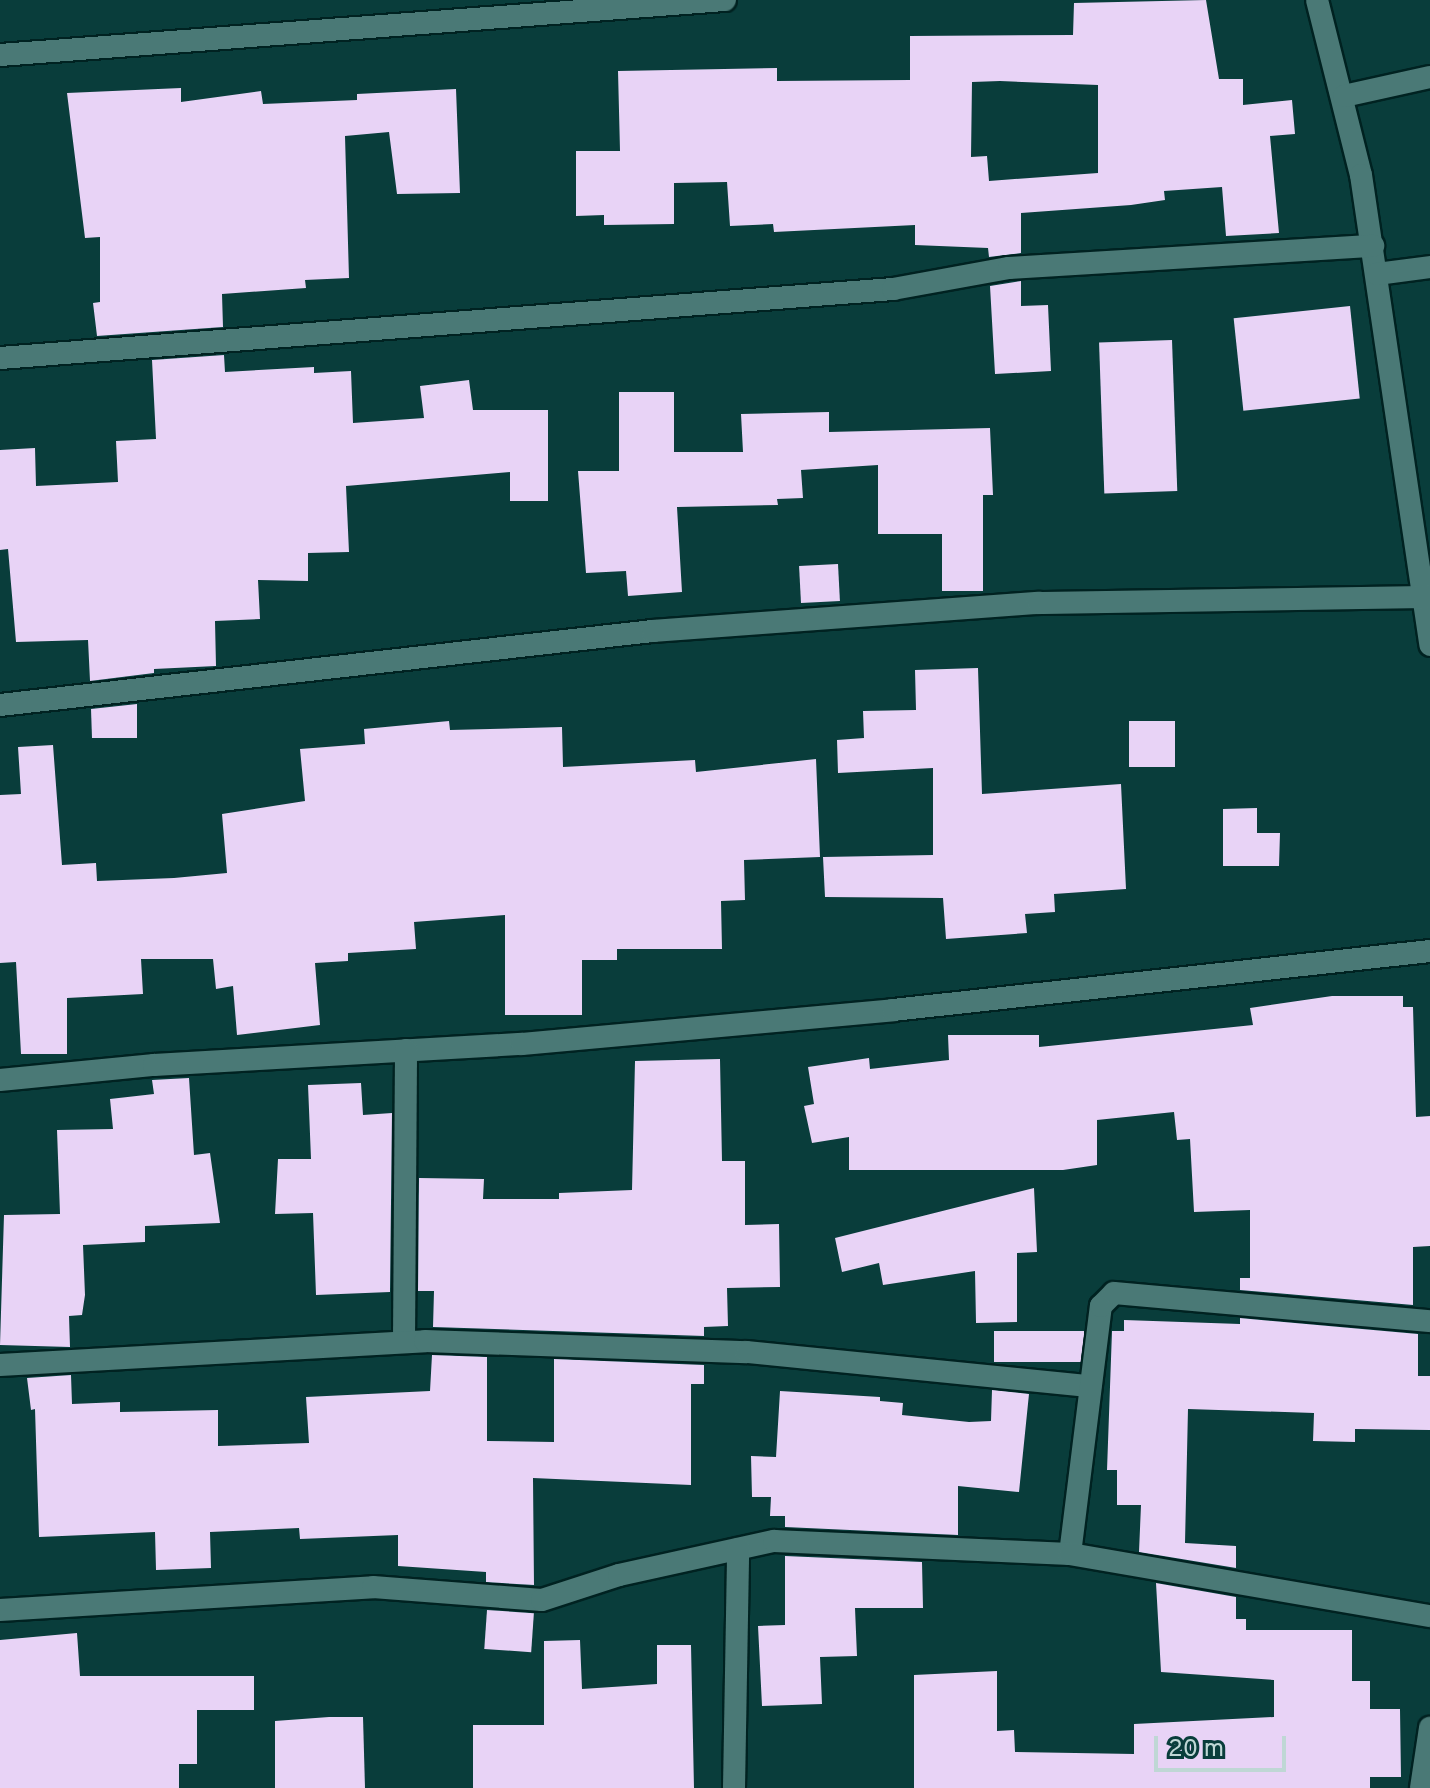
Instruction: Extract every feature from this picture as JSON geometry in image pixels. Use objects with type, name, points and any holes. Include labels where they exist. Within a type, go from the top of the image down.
[{"type":"street","points":[[0,55],[725,0]]},
{"type":"street","points":[[1317,0],[1344,96],[1373,246],[1426,597],[1430,645]]},
{"type":"street","points":[[1344,96],[1430,77]]},
{"type":"street","points":[[0,358],[893,289],[1009,268],[1373,246]]},
{"type":"street","points":[[1377,274],[1430,267]]},
{"type":"street","points":[[0,705],[668,630],[1038,603],[1426,597]]},
{"type":"street","points":[[0,1080],[893,1010],[1430,951]]},
{"type":"street","points":[[404,1341],[406,1050]]},
{"type":"street","points":[[1070,1554],[1101,1306],[1114,1293],[1430,1321]]},
{"type":"street","points":[[0,1365],[404,1341],[747,1352],[1090,1386]]},
{"type":"street","points":[[0,1610],[373,1587],[542,1600],[619,1575],[774,1541],[863,1542],[1070,1554],[1430,1616]]},
{"type":"street","points":[[734,1788],[738,1549]]},
{"type":"street","points":[[1421,1788],[1430,1728]]},
{"type":"building","points":[[1206,0],[1219,79],[1243,79],[1243,105],[1292,100],[1295,134],[1270,136],[1279,233],[1226,236],[1222,187],[1164,191],[1165,200],[1131,205],[1021,213],[1021,253],[989,257],[988,248],[915,245],[915,225],[774,232],[773,224],[730,226],[727,182],[674,183],[674,224],[604,225],[604,215],[576,216],[576,151],[620,151],[618,71],[777,68],[777,81],[910,80],[910,36],[1073,35],[1074,3]],"holes":[[[972,82],[1098,85],[1098,173],[989,181],[987,156],[971,157]]]},
{"type":"building","points":[[181,88],[181,102],[261,91],[263,104],[357,100],[357,94],[456,89],[460,193],[397,194],[389,132],[345,136],[349,278],[305,280],[306,288],[222,294],[223,327],[97,336],[93,303],[100,302],[100,237],[85,238],[67,93]]},
{"type":"building","points":[[1021,281],[1021,306],[1048,305],[1051,371],[995,374],[990,286]]},
{"type":"building","points":[[1350,306],[1360,398],[1243,411],[1234,318]]},
{"type":"building","points":[[1172,340],[1177,491],[1104,493],[1099,343]]},
{"type":"building","points":[[224,355],[225,372],[314,367],[314,373],[351,371],[353,423],[424,418],[420,386],[469,380],[473,410],[548,410],[548,501],[510,501],[510,472],[346,486],[349,552],[308,553],[308,581],[258,580],[260,619],[215,621],[216,666],[154,669],[154,673],[90,681],[88,640],[16,642],[8,549],[0,550],[0,450],[35,448],[36,486],[118,482],[116,441],[156,439],[152,360]]},
{"type":"building","points":[[619,392],[674,392],[674,452],[743,452],[741,414],[829,412],[829,432],[990,428],[993,495],[983,495],[983,591],[942,591],[942,534],[878,534],[878,465],[801,470],[803,498],[777,499],[778,505],[677,507],[682,592],[628,596],[626,571],[586,573],[578,471],[619,471]]},
{"type":"building","points":[[838,564],[840,601],[801,603],[799,566]]},
{"type":"building","points":[[978,668],[982,794],[1121,784],[1126,889],[1054,894],[1055,912],[1025,914],[1027,933],[946,939],[943,898],[825,897],[823,857],[933,855],[933,768],[838,773],[837,740],[864,738],[863,711],[916,710],[915,670]]},
{"type":"building","points":[[137,704],[137,738],[92,738],[91,709]]},
{"type":"building","points":[[449,721],[450,730],[562,727],[563,767],[695,760],[696,772],[816,759],[820,857],[744,860],[745,900],[721,901],[722,949],[617,949],[617,960],[582,960],[582,1015],[505,1015],[505,915],[414,922],[416,949],[348,953],[348,961],[315,963],[320,1025],[237,1035],[233,986],[216,989],[213,959],[141,959],[143,994],[67,998],[67,1054],[21,1054],[16,962],[0,963],[0,795],[21,794],[18,747],[53,745],[62,865],[96,863],[97,881],[174,878],[227,873],[222,814],[305,801],[300,749],[365,744],[364,729]]},
{"type":"building","points":[[1129,721],[1175,721],[1175,767],[1129,767]]},
{"type":"building","points":[[1257,808],[1257,833],[1280,833],[1279,866],[1223,866],[1223,809]]},
{"type":"building","points":[[1332,996],[1403,996],[1403,1007],[1413,1007],[1416,1117],[1430,1116],[1430,1246],[1413,1247],[1413,1305],[1240,1290],[1240,1278],[1250,1278],[1250,1210],[1194,1212],[1190,1139],[1177,1140],[1174,1112],[1097,1120],[1097,1165],[1063,1170],[849,1170],[849,1137],[812,1143],[804,1106],[814,1104],[808,1067],[869,1058],[870,1069],[949,1060],[948,1035],[1039,1035],[1039,1047],[1253,1025],[1250,1008]]},
{"type":"building","points":[[720,1059],[722,1161],[745,1161],[745,1225],[779,1224],[780,1287],[727,1288],[728,1326],[704,1327],[704,1336],[433,1327],[434,1291],[418,1291],[419,1178],[484,1179],[483,1199],[559,1199],[559,1193],[632,1190],[635,1061]]},
{"type":"building","points":[[189,1078],[194,1155],[210,1153],[220,1223],[145,1226],[145,1242],[83,1245],[85,1295],[82,1315],[69,1316],[70,1347],[0,1345],[4,1215],[60,1214],[57,1130],[113,1129],[110,1099],[154,1094],[152,1080]]},
{"type":"building","points":[[361,1083],[363,1115],[392,1113],[390,1292],[316,1295],[313,1213],[275,1214],[278,1159],[311,1159],[308,1085]]},
{"type":"building","points":[[1034,1188],[1037,1252],[1017,1253],[1017,1322],[976,1323],[975,1271],[883,1285],[879,1263],[842,1272],[835,1238]]},
{"type":"building","points":[[1240,1318],[1418,1334],[1418,1376],[1430,1376],[1430,1430],[1355,1429],[1355,1442],[1313,1441],[1314,1413],[1188,1409],[1185,1543],[1236,1546],[1236,1568],[1139,1552],[1141,1505],[1117,1505],[1117,1470],[1107,1470],[1112,1331],[1124,1331],[1124,1320],[1240,1324]]},
{"type":"building","points":[[994,1331],[1084,1331],[1084,1362],[994,1362]]},
{"type":"building","points":[[432,1355],[487,1357],[487,1441],[554,1442],[554,1359],[704,1365],[704,1384],[691,1384],[691,1485],[533,1478],[534,1585],[486,1582],[486,1572],[398,1566],[398,1535],[300,1539],[299,1528],[210,1532],[211,1568],[156,1570],[155,1532],[39,1537],[35,1409],[31,1410],[27,1378],[71,1375],[72,1404],[120,1402],[120,1412],[218,1410],[218,1446],[309,1443],[306,1397],[430,1391]]},
{"type":"building","points":[[992,1390],[1029,1394],[1019,1492],[958,1486],[958,1535],[785,1527],[785,1516],[770,1516],[771,1497],[752,1497],[751,1456],[776,1457],[780,1391],[880,1397],[880,1401],[903,1403],[902,1415],[969,1422],[991,1421]]},
{"type":"building","points":[[785,1556],[922,1562],[923,1608],[855,1608],[857,1656],[820,1657],[822,1704],[762,1706],[758,1626],[785,1625]]},
{"type":"building","points":[[1156,1583],[1236,1597],[1236,1619],[1246,1619],[1246,1630],[1352,1630],[1352,1681],[1370,1681],[1370,1709],[1400,1709],[1401,1777],[1370,1777],[1370,1788],[914,1788],[914,1675],[997,1671],[997,1731],[1014,1730],[1015,1752],[1134,1754],[1134,1724],[1274,1717],[1274,1680],[1161,1672]]},
{"type":"building","points":[[487,1610],[534,1613],[531,1652],[484,1649]]},
{"type":"building","points":[[77,1633],[80,1676],[254,1676],[254,1710],[197,1710],[197,1764],[179,1764],[179,1788],[0,1788],[0,1640]]},
{"type":"building","points":[[580,1640],[582,1689],[657,1684],[657,1645],[691,1645],[694,1788],[473,1788],[473,1725],[544,1725],[544,1641]]},
{"type":"building","points":[[363,1717],[365,1788],[275,1788],[275,1721]]}]
